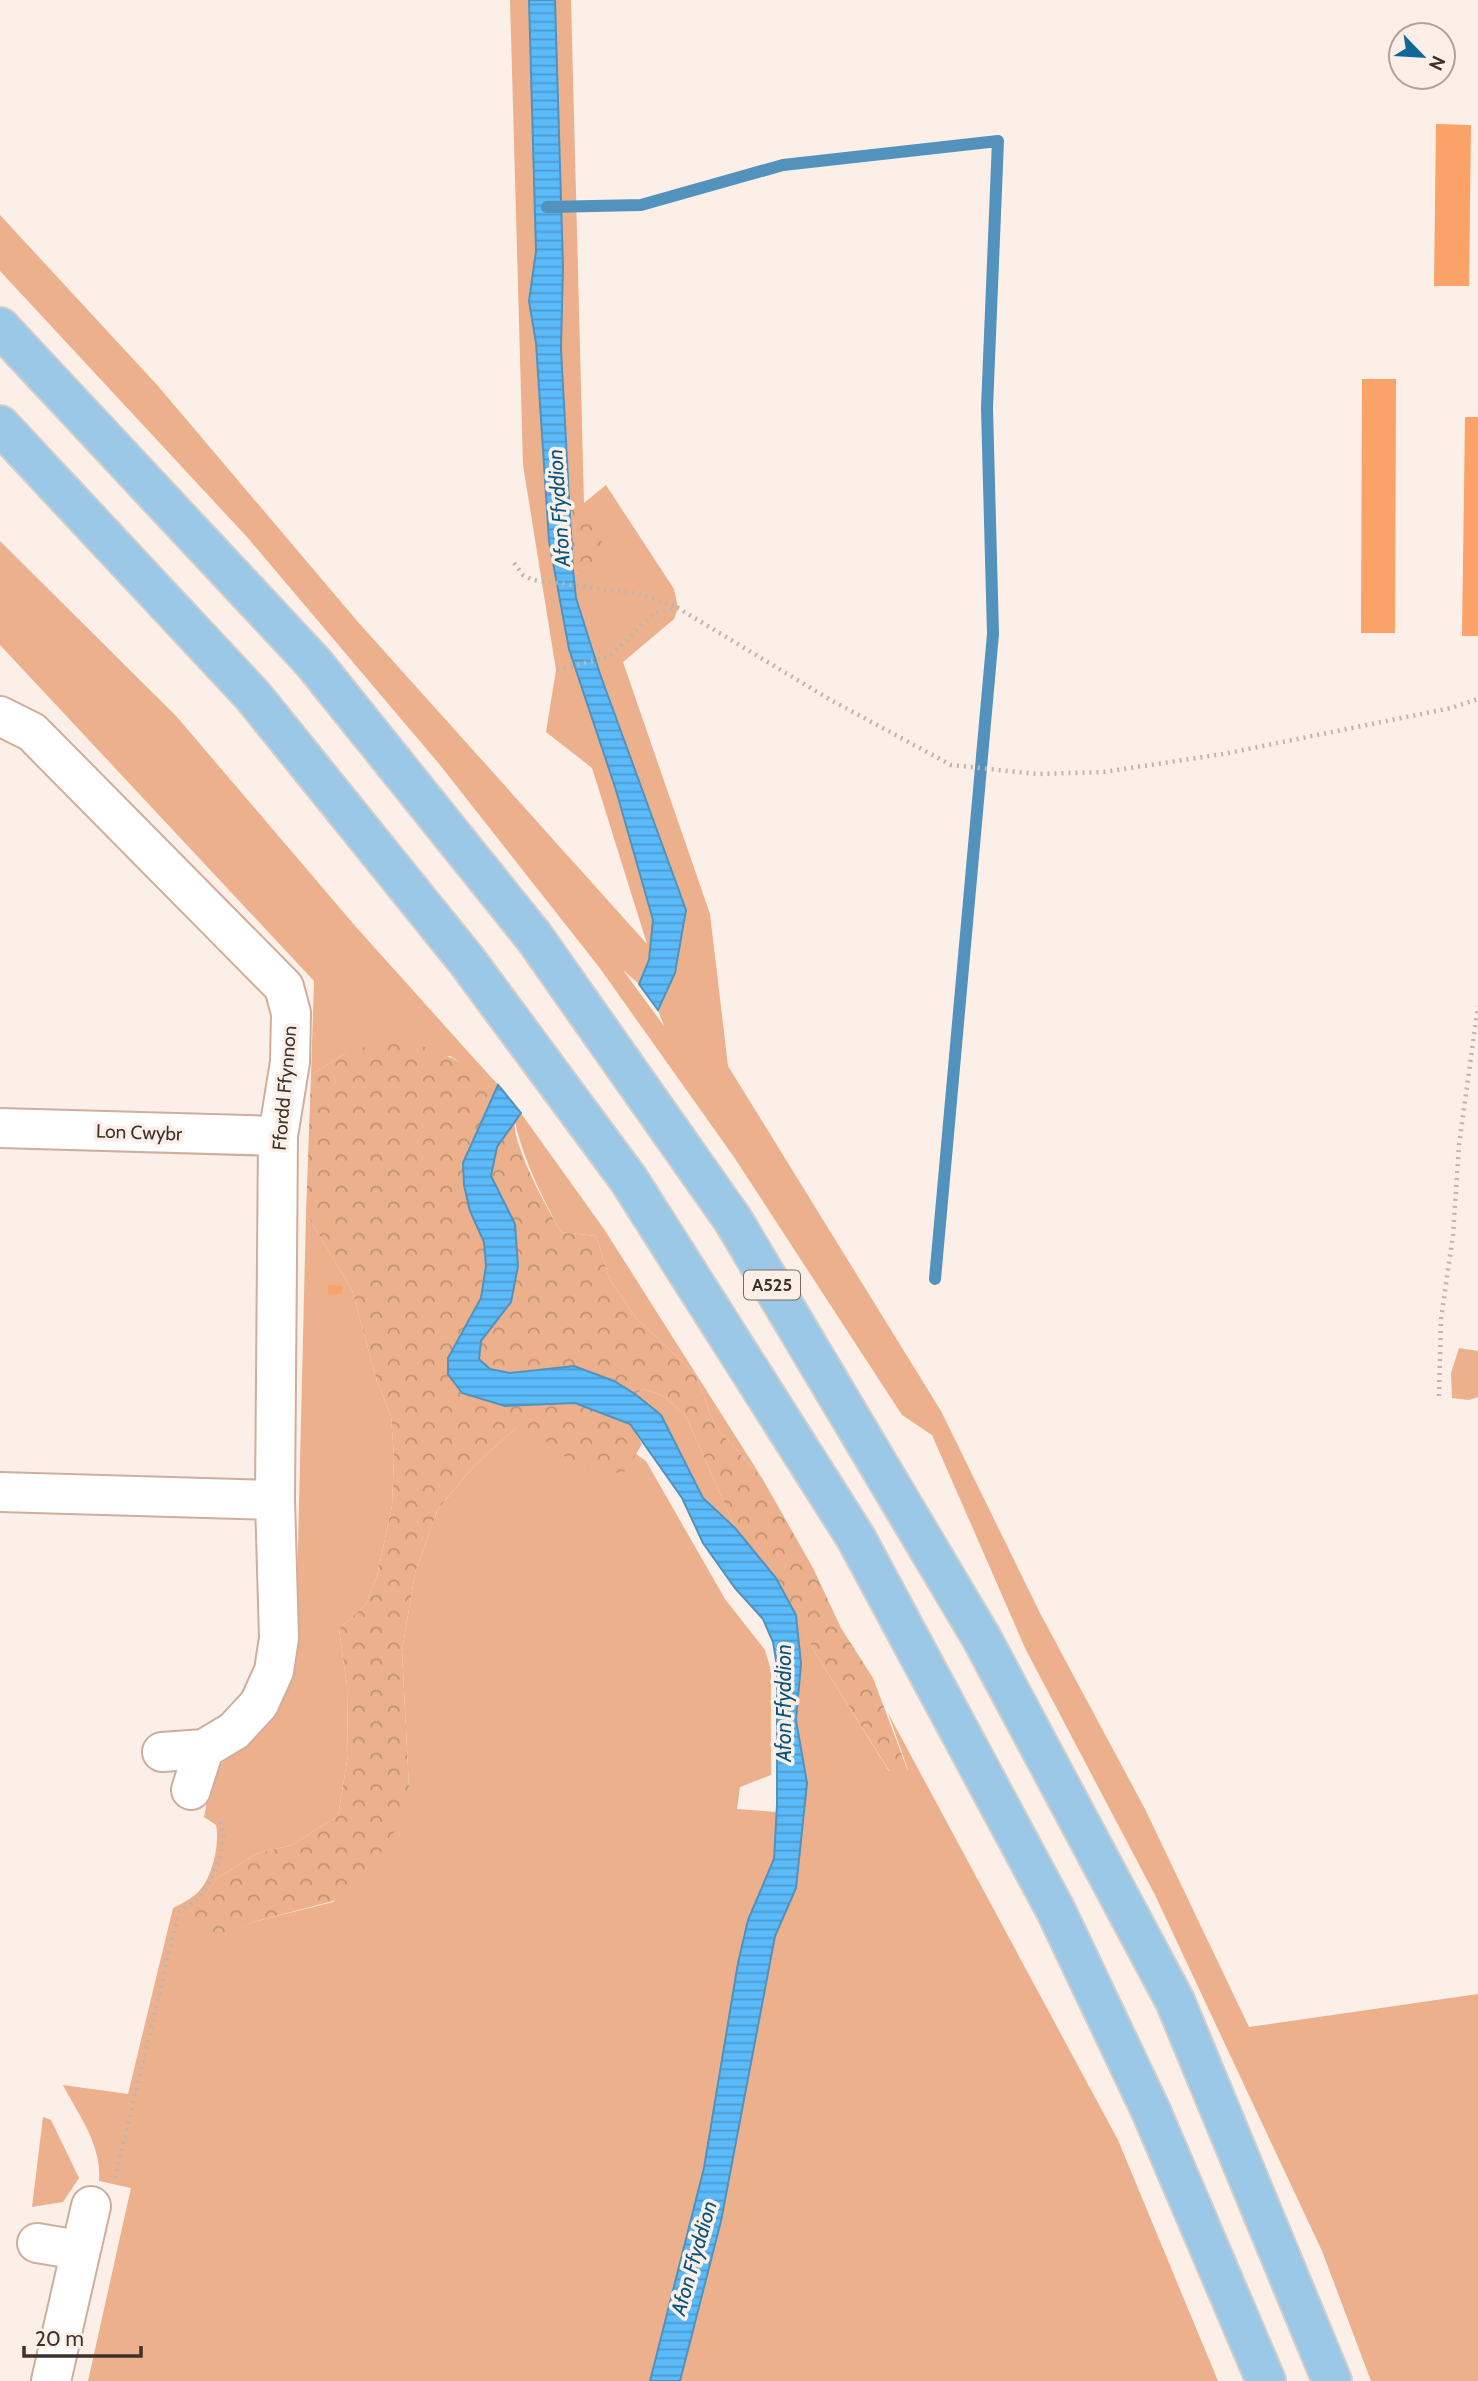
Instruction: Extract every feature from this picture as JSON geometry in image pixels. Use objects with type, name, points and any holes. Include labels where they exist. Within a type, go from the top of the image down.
[{"type":"main road","name":"A525","points":[[0,327],[313,662],[534,937],[733,1220],[981,1637],[1175,2001],[1332,2381]]},
{"type":"main road","points":[[0,425],[253,696],[467,961],[629,1180],[856,1538],[1056,1911],[1151,2111],[1266,2381]]},
{"type":"street","name":"Ffordd Ffynnon","points":[[0,716],[32,732],[284,987],[291,1013],[290,1062],[278,1136],[275,1500],[279,1638],[274,1671],[259,1704],[234,1731],[205,1749],[162,1752]]},
{"type":"street","name":"Lon Cwybr","points":[[0,1128],[278,1136]]},
{"type":"street","points":[[0,1492],[275,1500]]},
{"type":"street","points":[[191,1790],[205,1749]]},
{"type":"street","points":[[51,2381],[90,2206]]},
{"type":"street","points":[[37,2243],[79,2250]]},
{"type":"path","points":[[514,563],[523,575],[550,582],[640,594],[678,608],[828,699],[951,765],[1037,774],[1104,772],[1223,754],[1451,708],[1478,699]]},
{"type":"path","points":[[556,670],[609,657],[654,613],[678,608]]},
{"type":"path","points":[[1439,1396],[1441,1319],[1453,1235],[1459,1145],[1478,1006]]},
{"type":"path","points":[[90,2206],[112,2191],[179,1912],[200,1897],[221,1856],[224,1840],[219,1818],[191,1790]]},
{"type":"green space","points":[[510,0],[529,0],[536,251],[529,301],[536,343],[549,541],[569,649],[616,790],[653,920],[649,960],[639,984],[623,970],[664,1026],[658,1010],[675,973],[685,910],[600,674],[576,598],[573,569],[578,574],[577,505],[571,510],[561,349],[563,266],[555,0],[571,0],[584,503],[606,485],[674,589],[678,608],[674,619],[623,662],[710,914],[728,1066],[941,1411],[1040,1613],[1145,1809],[1249,2027],[1478,1994],[1478,2381],[1371,2381],[1322,2251],[1155,1895],[1026,1650],[932,1435],[902,1415],[734,1157],[599,967],[440,765],[247,537],[0,271],[0,215],[158,386],[358,622],[647,944],[592,768],[546,732],[556,670],[523,465]]},
{"type":"green space","points":[[577,505],[584,505],[596,524],[601,539],[599,554],[588,574],[578,574],[573,569],[571,510]]},
{"type":"green space","points":[[0,541],[177,717],[356,927],[498,1085],[450,1056],[346,1053],[311,1075],[314,981],[0,645]]},
{"type":"green space","points":[[396,1037],[474,1069],[501,1087],[509,1097],[521,1151],[536,1187],[561,1232],[596,1236],[610,1280],[636,1318],[695,1374],[715,1426],[762,1478],[813,1568],[841,1628],[873,1678],[908,1771],[890,1772],[816,1654],[776,1578],[735,1528],[686,1416],[662,1395],[643,1389],[635,1394],[630,1424],[642,1444],[626,1471],[603,1475],[576,1465],[527,1427],[517,1427],[474,1466],[438,1509],[415,1573],[402,1651],[409,1787],[400,1820],[388,1845],[333,1901],[253,1922],[223,1940],[191,1917],[216,1879],[258,1853],[292,1845],[338,1816],[348,1755],[347,1686],[339,1629],[366,1604],[377,1576],[392,1506],[394,1456],[391,1416],[377,1381],[352,1290],[306,1213],[311,1075],[346,1053]]},
{"type":"green space","points":[[510,1098],[604,1229],[762,1478],[715,1426],[695,1374],[636,1318],[610,1280],[596,1236],[561,1232],[530,1167],[518,1134]]},
{"type":"green space","points":[[306,1213],[352,1290],[377,1381],[391,1416],[394,1456],[392,1506],[377,1576],[366,1604],[339,1629],[347,1686],[348,1755],[338,1816],[292,1845],[258,1853],[216,1879],[192,1917],[223,1939],[253,1922],[333,1902],[409,1787],[402,1651],[415,1573],[438,1509],[474,1466],[517,1427],[564,1424],[609,1435],[646,1461],[725,1599],[765,1650],[771,1670],[771,1775],[740,1787],[737,1809],[777,1812],[774,1859],[738,1963],[704,2168],[650,2381],[88,2381],[131,2188],[99,2181],[93,2143],[63,2085],[128,2094],[173,1908],[192,1897],[202,1887],[214,1861],[216,1825],[204,1817],[211,1781],[218,1767],[275,1716],[295,1671]]},
{"type":"green space","points":[[1459,1348],[1478,1351],[1478,1397],[1469,1400],[1452,1398],[1451,1373]]},
{"type":"green space","points":[[643,1389],[662,1395],[686,1416],[735,1528],[703,1498],[661,1415],[635,1394]]},
{"type":"green space","points":[[796,1615],[816,1654],[889,1771],[908,1770],[888,1713],[1118,2140],[1218,2381],[680,2381],[721,2221],[775,1936],[796,1888],[807,1783],[796,1719],[801,1664]]},
{"type":"green space","points":[[43,2117],[51,2120],[79,2178],[63,2202],[32,2207]]},
{"type":"water","name":"Afon Ffyddion","points":[[529,0],[555,0],[563,266],[561,349],[576,598],[600,674],[686,910],[675,973],[658,1010],[639,984],[649,960],[653,920],[616,790],[569,649],[549,541],[536,343],[529,301],[536,251]]},
{"type":"water","name":"Afon Ffyddion","points":[[498,1085],[521,1113],[497,1147],[491,1176],[515,1224],[518,1266],[511,1302],[481,1341],[479,1359],[490,1369],[510,1373],[574,1366],[614,1381],[635,1394],[661,1415],[703,1498],[735,1528],[776,1578],[796,1615],[801,1664],[796,1720],[807,1783],[796,1888],[775,1936],[721,2221],[680,2381],[650,2381],[704,2168],[738,1963],[748,1920],[774,1859],[777,1805],[777,1666],[773,1642],[763,1619],[735,1588],[703,1543],[682,1498],[630,1424],[575,1403],[505,1406],[462,1393],[448,1374],[448,1358],[481,1298],[486,1266],[484,1242],[470,1211],[464,1185],[463,1163]]},
{"type":"building","points":[[1436,124],[1471,125],[1469,286],[1434,286]]},
{"type":"building","points":[[1362,379],[1396,379],[1395,633],[1361,633]]},
{"type":"building","points":[[1465,417],[1478,417],[1478,636],[1462,636]]},
{"type":"building","points":[[328,1285],[343,1286],[342,1294],[328,1294]]},
{"type":"waterway","points":[[547,207],[641,205],[783,165],[998,141],[987,408],[993,634],[935,1279]]}]
